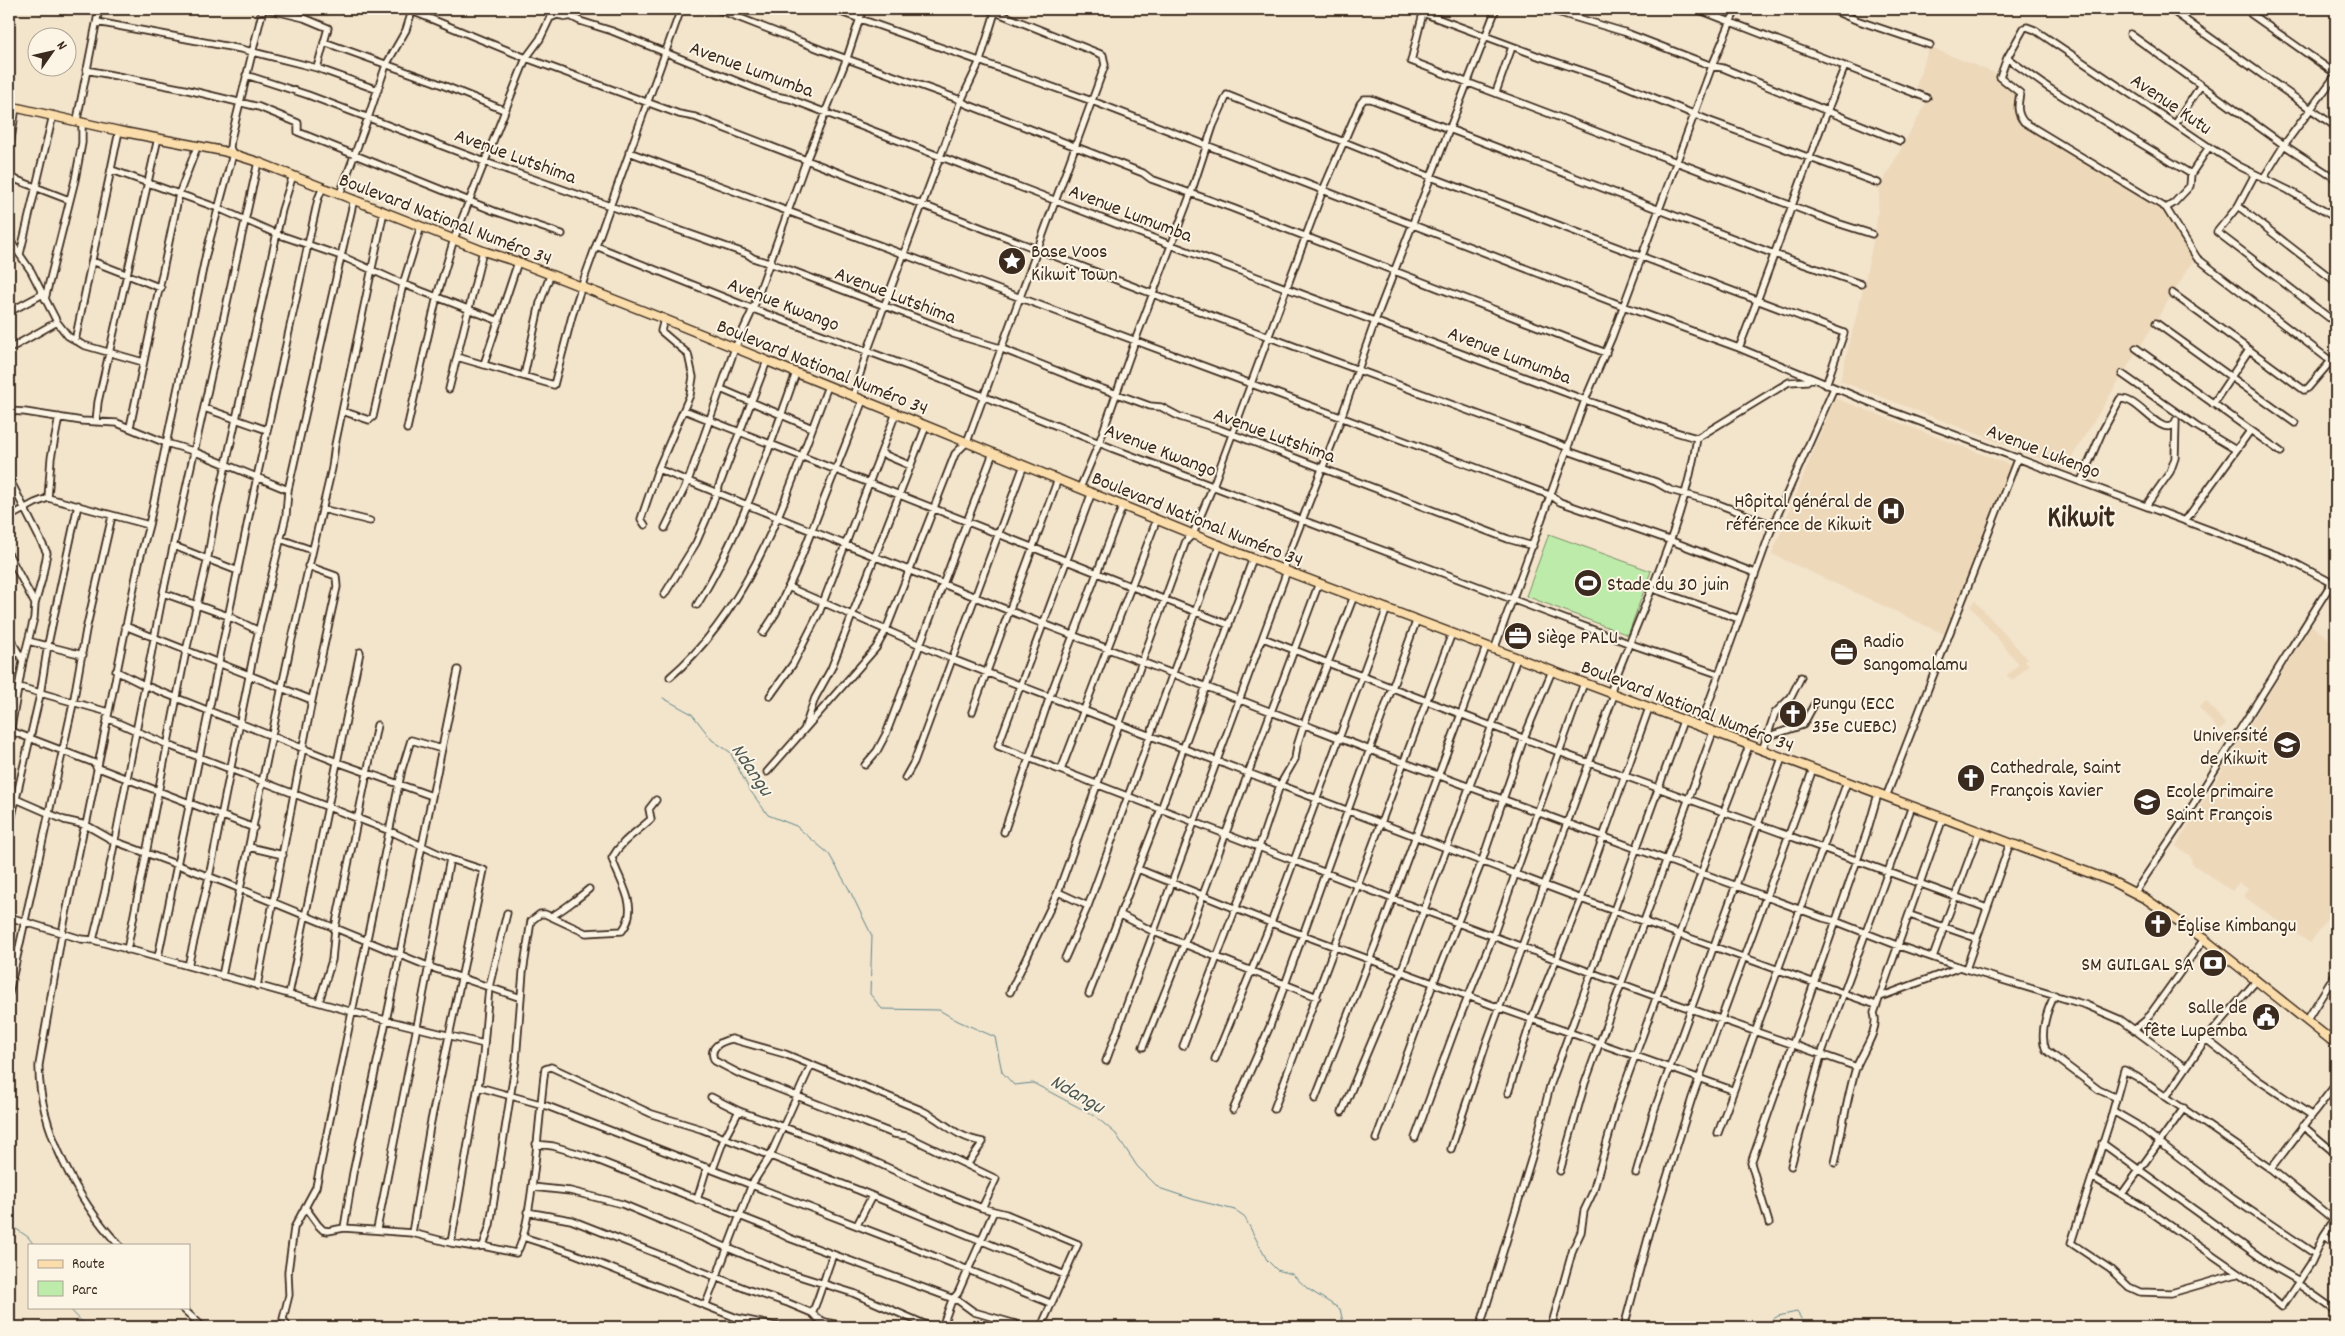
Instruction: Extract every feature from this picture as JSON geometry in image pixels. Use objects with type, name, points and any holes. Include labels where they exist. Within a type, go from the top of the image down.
[{"type":"main road","name":"Boulevard National Numéro 34","points":[[12,106],[119,131],[232,154],[258,162],[483,251],[518,262],[664,319],[1253,558],[2093,874],[2135,892],[2204,939],[2336,1044]]},
{"type":"street","points":[[44,296],[82,143],[80,121],[86,70],[97,22],[98,9]]},
{"type":"street","points":[[118,1244],[106,1231],[84,1199],[64,1163],[43,1106],[38,1084],[42,1040],[125,626],[206,254],[232,154],[230,148],[231,139],[265,9],[304,18],[328,28],[317,68]]},
{"type":"street","name":"Avenue Lumumba","points":[[556,9],[580,21],[612,31],[771,95],[790,99],[826,112],[1171,245],[1585,400],[1620,410],[1679,434],[1697,438]]},
{"type":"street","points":[[457,358],[554,385],[572,316],[646,102],[681,9]]},
{"type":"street","points":[[717,9],[961,101],[1191,193],[1606,353]]},
{"type":"street","name":"Avenue Lukengo","points":[[832,9],[1092,101],[1623,306],[1739,348],[1898,414],[2287,558],[2334,584]]},
{"type":"street","points":[[665,528],[688,481],[735,348],[753,309],[806,161],[848,58],[863,9]]},
{"type":"street","points":[[767,772],[876,648],[886,630],[956,454],[967,442],[1105,65],[1103,55],[996,10],[988,9]]},
{"type":"street","points":[[1106,1061],[1121,1015],[1241,699],[1302,520],[1375,321],[1496,9]]},
{"type":"street","points":[[1547,9],[1624,32],[1712,66],[1741,75],[1826,112],[1900,141]]},
{"type":"street","points":[[1698,9],[1927,98]]},
{"type":"street","points":[[1494,650],[1552,496],[1585,400],[1606,353],[1712,66],[1736,9]]},
{"type":"street","points":[[1830,9],[1856,20],[1930,45]]},
{"type":"street","points":[[2170,9],[2336,127]]},
{"type":"street","points":[[340,194],[386,65],[406,30],[410,10],[526,58],[695,118],[1153,294],[1773,525]]},
{"type":"street","points":[[853,396],[867,352],[961,101],[980,61],[996,10]]},
{"type":"street","points":[[1872,234],[1837,223],[1411,61],[1423,13],[1512,47],[1616,82],[1694,114],[1809,156],[1878,184]]},
{"type":"street","points":[[2251,14],[2336,74],[2284,144],[2263,179]]},
{"type":"street","points":[[407,429],[437,296],[454,239],[526,58],[540,39],[550,18],[557,15],[580,21]]},
{"type":"street","points":[[97,22],[317,68],[378,90]]},
{"type":"street","name":"Avenue Kutu","points":[[2007,58],[2021,32],[2027,27],[2035,30],[2176,123],[2209,148],[2336,218]]},
{"type":"street","points":[[2130,34],[2336,179]]},
{"type":"street","points":[[324,42],[504,110]]},
{"type":"street","points":[[1496,92],[1512,47]]},
{"type":"street","points":[[2191,174],[2049,88],[2007,58],[2000,77],[2020,93],[2018,107],[2020,117],[2024,122],[2166,208],[2197,258],[2336,365]]},
{"type":"street","points":[[1739,348],[1793,205],[1809,156],[1845,66]]},
{"type":"street","points":[[86,70],[184,89],[259,107],[298,123],[298,132],[469,201],[562,234]]},
{"type":"street","name":"Avenue Lutshima","points":[[246,76],[308,94],[485,162],[610,206],[618,207],[769,262],[943,328],[953,334],[1000,348],[1508,539],[1533,546]]},
{"type":"street","points":[[2176,123],[2201,85]]},
{"type":"street","points":[[1080,488],[1099,443],[1135,340],[1191,193],[1213,126],[1226,95],[1430,177],[1757,302],[1844,333],[1826,384]]},
{"type":"street","points":[[1010,992],[1058,892],[1186,541],[1193,534],[1213,486],[1323,190],[1360,104],[1364,99],[1371,99],[1774,254],[1861,284]]},
{"type":"street","points":[[9,152],[12,106]]},
{"type":"street","points":[[20,254],[53,115]]},
{"type":"street","points":[[75,341],[119,131]]},
{"type":"street","points":[[96,422],[98,402],[158,138]]},
{"type":"street","points":[[130,427],[180,194],[197,147]]},
{"type":"street","points":[[2166,208],[2190,186],[2191,174],[2209,148]]},
{"type":"street","points":[[629,152],[1552,496],[1560,502],[1669,540],[1755,573]]},
{"type":"street","points":[[94,940],[163,593],[258,162]]},
{"type":"street","points":[[112,170],[218,208],[277,234],[341,256],[403,284],[499,321]]},
{"type":"street","points":[[2255,174],[2238,206],[2217,232],[2336,323]]},
{"type":"street","points":[[127,950],[176,698],[207,562],[206,558],[226,464],[277,234],[293,175]]},
{"type":"street","points":[[9,177],[69,200]]},
{"type":"street","points":[[158,957],[256,477],[318,199],[323,187]]},
{"type":"street","points":[[188,966],[209,877],[239,722],[286,516],[288,490],[354,199]]},
{"type":"street","points":[[2238,206],[2336,282]]},
{"type":"street","points":[[222,976],[254,828],[281,688],[322,509],[384,211]]},
{"type":"street","points":[[342,411],[369,420],[373,417],[403,284],[421,226]]},
{"type":"street","points":[[9,239],[20,254],[62,331],[75,341],[143,362]]},
{"type":"street","name":"Avenue Kwango","points":[[596,246],[753,309],[918,370],[1099,443],[1628,643],[1718,674]]},
{"type":"street","points":[[9,253],[15,248]]},
{"type":"street","points":[[449,389],[483,251]]},
{"type":"street","points":[[92,261],[161,288]]},
{"type":"street","points":[[484,364],[518,262]]},
{"type":"street","points":[[524,376],[540,303],[550,276]]},
{"type":"street","points":[[2172,294],[2306,390],[2331,361]]},
{"type":"street","points":[[9,312],[44,296]]},
{"type":"street","points":[[645,525],[641,519],[658,469],[684,410],[693,383],[690,359],[683,348],[661,330],[664,319]]},
{"type":"street","points":[[9,349],[57,322]]},
{"type":"street","points":[[2156,324],[2295,423]]},
{"type":"street","points":[[2136,348],[2281,452]]},
{"type":"street","points":[[2213,404],[2249,350]]},
{"type":"street","points":[[664,595],[696,543],[767,361]]},
{"type":"street","points":[[696,605],[719,569],[748,506],[796,373]]},
{"type":"street","points":[[2122,374],[2177,413],[2236,450]]},
{"type":"street","points":[[1451,1149],[1500,1008],[1590,763],[1628,643],[1653,589],[1686,494],[1697,438],[1789,382],[1807,381],[1810,378]]},
{"type":"street","points":[[670,677],[699,649],[744,588],[777,518],[828,386]]},
{"type":"street","points":[[1700,727],[1773,525],[1834,388]]},
{"type":"street","points":[[721,389],[812,428]]},
{"type":"street","points":[[2081,481],[2102,432],[2120,399],[2129,401],[2163,426],[2172,426],[2176,420]]},
{"type":"street","points":[[763,633],[776,613],[788,587],[863,400]]},
{"type":"street","points":[[204,408],[267,430]]},
{"type":"street","points":[[684,410],[1230,625]]},
{"type":"street","points":[[9,411],[58,418],[117,423],[166,444],[193,451],[288,490]]},
{"type":"street","points":[[770,696],[804,645],[846,546],[896,413]]},
{"type":"street","points":[[2146,506],[2170,472],[2175,458],[2177,413]]},
{"type":"street","points":[[48,498],[51,458],[58,418]]},
{"type":"street","points":[[804,729],[810,710],[831,669],[876,558],[926,426]]},
{"type":"street","points":[[2185,521],[2250,431]]},
{"type":"street","points":[[881,453],[911,466]]},
{"type":"street","points":[[865,765],[877,751],[886,734],[993,453]]},
{"type":"street","points":[[1769,1223],[1751,1162],[1812,983],[1857,860],[2018,457]]},
{"type":"street","points":[[905,778],[914,762],[1024,465]]},
{"type":"street","points":[[658,469],[810,532],[1010,611],[1503,801],[1899,946],[1963,968],[2086,1005],[2121,1020],[2186,1068]]},
{"type":"street","points":[[9,478],[47,553],[23,661],[9,739]]},
{"type":"street","points":[[972,712],[1058,479]]},
{"type":"street","points":[[1092,492],[998,746],[1458,924],[1523,946],[1690,1009],[1856,1067]]},
{"type":"street","points":[[9,517],[24,508],[48,498],[148,525]]},
{"type":"street","points":[[9,829],[12,798],[31,738],[48,644],[78,505]]},
{"type":"street","points":[[1004,832],[1050,696],[1123,505]]},
{"type":"street","points":[[322,509],[370,521]]},
{"type":"street","points":[[9,993],[50,813],[84,655],[86,630],[112,516]]},
{"type":"street","points":[[1061,770],[1157,519]]},
{"type":"street","points":[[280,538],[312,550]]},
{"type":"street","points":[[1065,958],[1088,906],[1220,544]]},
{"type":"street","points":[[174,546],[238,571]]},
{"type":"street","points":[[9,555],[35,604]]},
{"type":"street","points":[[1089,994],[1161,809],[1253,558]]},
{"type":"street","points":[[257,986],[312,700],[338,579],[332,573],[308,566]]},
{"type":"street","points":[[2135,892],[2334,584],[2336,576]]},
{"type":"street","points":[[1143,1047],[1203,895],[1319,583]]},
{"type":"street","points":[[788,587],[952,659],[1150,736],[1580,899],[1876,1005]]},
{"type":"street","points":[[1653,589],[1739,619]]},
{"type":"street","points":[[163,593],[228,616],[259,631]]},
{"type":"street","points":[[1183,1046],[1259,847],[1280,784],[1295,759],[1304,724],[1354,596]]},
{"type":"street","points":[[1216,1059],[1271,923],[1387,608]]},
{"type":"street","points":[[1233,1110],[1261,1049],[1417,619]]},
{"type":"street","points":[[125,626],[155,640],[312,700]]},
{"type":"street","points":[[1274,1109],[1452,633]]},
{"type":"street","points":[[9,636],[23,661]]},
{"type":"street","points":[[1263,638],[1559,752],[1987,908]]},
{"type":"street","points":[[28,641],[48,644],[84,655]]},
{"type":"street","points":[[1315,1099],[1393,899],[1486,647]]},
{"type":"street","points":[[289,994],[360,652]]},
{"type":"street","points":[[1342,1112],[1401,972],[1517,658]]},
{"type":"street","points":[[344,1228],[352,1173],[386,1021],[458,670]]},
{"type":"street","points":[[116,671],[144,685],[304,747],[337,762],[432,796]]},
{"type":"street","points":[[1376,1138],[1433,984],[1482,861],[1524,738],[1552,671]]},
{"type":"street","points":[[1762,751],[1775,713],[1791,697],[1801,677]]},
{"type":"street","points":[[1416,1138],[1493,936],[1584,683]]},
{"type":"street","points":[[19,688],[107,715],[168,745],[390,831],[450,859],[484,870],[448,1035],[412,1232]]},
{"type":"street","points":[[1766,737],[1803,725],[1815,703]]},
{"type":"street","points":[[1508,1093],[1532,1018],[1580,899],[1648,708]]},
{"type":"street","points":[[9,712],[13,719]]},
{"type":"street","points":[[1480,1327],[1534,1150],[1550,1086],[1683,721]]},
{"type":"street","points":[[319,1002],[332,960],[335,928],[377,725]]},
{"type":"street","points":[[10,731],[63,750],[96,766],[254,828]]},
{"type":"street","points":[[1560,1171],[1572,1125],[1600,1042],[1713,732]]},
{"type":"street","points":[[288,1327],[283,1319],[288,1295],[288,1272],[293,1236],[298,1218],[306,1207],[316,1186],[390,831],[398,784],[411,740],[442,749]]},
{"type":"street","points":[[1551,1327],[1573,1249],[1581,1232],[1584,1211],[1593,1192],[1618,1103],[1749,746]]},
{"type":"street","points":[[1636,1173],[1653,1114],[1782,758]]},
{"type":"street","points":[[1624,1327],[1650,1231],[1700,1077],[1813,769]]},
{"type":"street","points":[[1718,1133],[1732,1090],[1779,971],[1822,847],[1848,782]]},
{"type":"street","points":[[12,798],[64,820],[86,826],[114,841],[147,852],[400,953],[430,967],[521,998]]},
{"type":"street","points":[[482,1246],[490,1225],[516,1060],[521,998],[531,921],[540,914],[551,916],[567,926],[586,933],[621,932],[624,930],[628,923],[630,910],[621,877],[612,858],[616,849],[627,837],[651,820],[650,809],[656,800]]},
{"type":"street","points":[[1791,1166],[1821,1055],[1912,806]]},
{"type":"street","points":[[1835,1163],[1856,1067],[1866,1050],[1875,1022],[1874,1013],[1876,1005],[1899,946],[1943,818]]},
{"type":"street","points":[[1933,957],[1979,832]]},
{"type":"street","points":[[1880,997],[1963,968],[1976,938],[2010,844]]},
{"type":"street","points":[[249,847],[283,855]]},
{"type":"street","points":[[377,1229],[450,859]]},
{"type":"street","points":[[1138,869],[1235,909],[1433,984],[1700,1077],[1732,1090]]},
{"type":"street","points":[[551,916],[559,913],[566,904],[589,889]]},
{"type":"street","points":[[1058,892],[1088,906]]},
{"type":"street","points":[[451,1242],[478,1087],[489,987],[507,913]]},
{"type":"street","points":[[1121,915],[1154,932],[1317,996]]},
{"type":"street","points":[[1910,915],[1976,938]]},
{"type":"street","points":[[9,918],[81,939],[94,940],[158,957],[386,1021],[484,1044]]},
{"type":"street","points":[[2134,1030],[2146,1020],[2204,939]]},
{"type":"street","points":[[2307,1020],[2336,973]]},
{"type":"street","points":[[2166,1097],[2206,1039],[2257,980]]},
{"type":"street","points":[[2055,995],[2047,1014],[2044,1038],[2046,1050],[2099,1090],[2115,1097]]},
{"type":"street","points":[[2206,1039],[2258,1080],[2311,1115]]},
{"type":"street","points":[[968,1165],[983,1142],[966,1139],[935,1117],[905,1102],[785,1054],[739,1040],[724,1041],[715,1047],[712,1058],[718,1063],[894,1134],[907,1136],[996,1179],[982,1208]]},
{"type":"street","points":[[706,1304],[752,1184],[770,1156],[811,1065]]},
{"type":"street","points":[[306,1207],[310,1216],[323,1230],[344,1228],[412,1232],[475,1247],[482,1246],[516,1253],[523,1237],[532,1187],[545,1068],[551,1067],[652,1114],[701,1129],[1065,1274]]},
{"type":"street","points":[[2092,1177],[2145,1208],[2237,1274],[2256,1285],[2282,1307],[2300,1284],[2324,1235],[2335,1218],[2271,1169],[2184,1108],[2124,1070],[2071,1243],[2110,1270],[2129,1287],[2140,1292],[2171,1293],[2237,1274]]},
{"type":"street","points":[[2271,1169],[2336,1084]]},
{"type":"street","points":[[478,1087],[540,1103],[857,1225],[1050,1303]]},
{"type":"street","points":[[711,1098],[739,1111],[858,1154],[982,1208],[1078,1244],[1050,1303],[1041,1327]]},
{"type":"street","points":[[2122,1194],[2184,1108]]},
{"type":"street","points":[[696,1200],[739,1111]]},
{"type":"street","points":[[2112,1111],[2137,1125],[2232,1198],[2315,1254]]},
{"type":"street","points":[[2303,1126],[2336,1154]]},
{"type":"street","points":[[536,1144],[553,1146],[587,1156],[964,1304],[974,1312],[986,1314],[1019,1327]]},
{"type":"street","points":[[2102,1144],[2336,1311]]},
{"type":"street","points":[[532,1187],[570,1191],[622,1204],[783,1271],[853,1293],[931,1327]]},
{"type":"street","points":[[857,1225],[872,1196]]},
{"type":"street","points":[[942,1327],[952,1300],[958,1293],[994,1211]]},
{"type":"street","points":[[527,1212],[571,1220],[812,1313],[825,1322],[848,1327]]},
{"type":"street","points":[[2324,1235],[2336,1245]]},
{"type":"street","points":[[523,1237],[570,1252],[753,1322],[780,1327]]},
{"type":"street","points":[[812,1313],[821,1295],[822,1283],[833,1254]]},
{"type":"street","points":[[182,1308],[203,1327]]},
{"type":"shaded area","points":[[1929,47],[1999,75],[2020,94],[2023,121],[2166,210],[2196,256],[2065,468],[1840,381],[1876,228],[1880,187],[1931,94],[1916,87]]},
{"type":"shaded area","name":"Hôpital général de référence de Kikwit","points":[[1835,398],[2010,465],[1944,634],[1772,554]]},
{"type":"shaded area","points":[[1975,601],[2027,659],[2025,661],[2029,665],[2012,681],[2007,675],[2019,664],[1970,606]]},
{"type":"shaded area","name":"Université de Kikwit","points":[[2311,625],[2336,644],[2336,907],[2310,943],[2243,896],[2248,889],[2239,882],[2232,891],[2191,863],[2192,860],[2189,855],[2176,846]]},
{"type":"shaded area","points":[[2206,701],[2226,725],[2219,731],[2199,707]]},
{"type":"green space","name":"Stade du 30 juin","points":[[1549,534],[1651,571],[1628,635],[1526,596]]},
{"type":"waterway","name":"Ndangu","points":[[663,698],[692,714],[712,740],[730,752],[749,789],[768,815],[796,826],[829,854],[872,936],[870,994],[882,1009],[939,1010],[958,1021],[995,1037],[1002,1072],[1014,1085],[1033,1083],[1095,1116],[1116,1134],[1137,1166],[1159,1188],[1195,1200],[1235,1210],[1244,1216],[1267,1260],[1277,1270],[1292,1274],[1308,1289],[1340,1309],[1343,1322],[1342,1327]]},
{"type":"waterway","points":[[9,1224],[28,1237],[33,1244]]},
{"type":"waterway","points":[[69,1308],[87,1327]]},
{"type":"waterway","points":[[1761,1327],[1778,1316],[1797,1312],[1806,1327]]},
{"type":"place","name":"Base Voos Kikwit Town","points":[[1012,261]]},
{"type":"place","name":"Hôpital général de référence de Kikwit","points":[[1891,511]]},
{"type":"place","name":"Stade du 30 juin","points":[[1588,583]]},
{"type":"place","name":"Siège PALU","points":[[1518,636]]},
{"type":"place","name":"Radio Sangomalamu","points":[[1844,652]]},
{"type":"place","name":"Pungu (ECC 35e CUEBC)","points":[[1793,714]]},
{"type":"place","name":"Université de Kikwit","points":[[2287,745]]},
{"type":"place","name":"Cathedrale, Saint François Xavier","points":[[1971,778]]},
{"type":"place","name":"Ecole primaire Saint François","points":[[2147,802]]},
{"type":"place","name":"Église Kimbangu","points":[[2158,924]]},
{"type":"place","name":"SM GUILGAL SA","points":[[2213,963]]},
{"type":"place","name":"Salle de fête Lupemba","points":[[2266,1017]]},
{"type":"district","name":"Kikwit","points":[[2081,516]]}]
